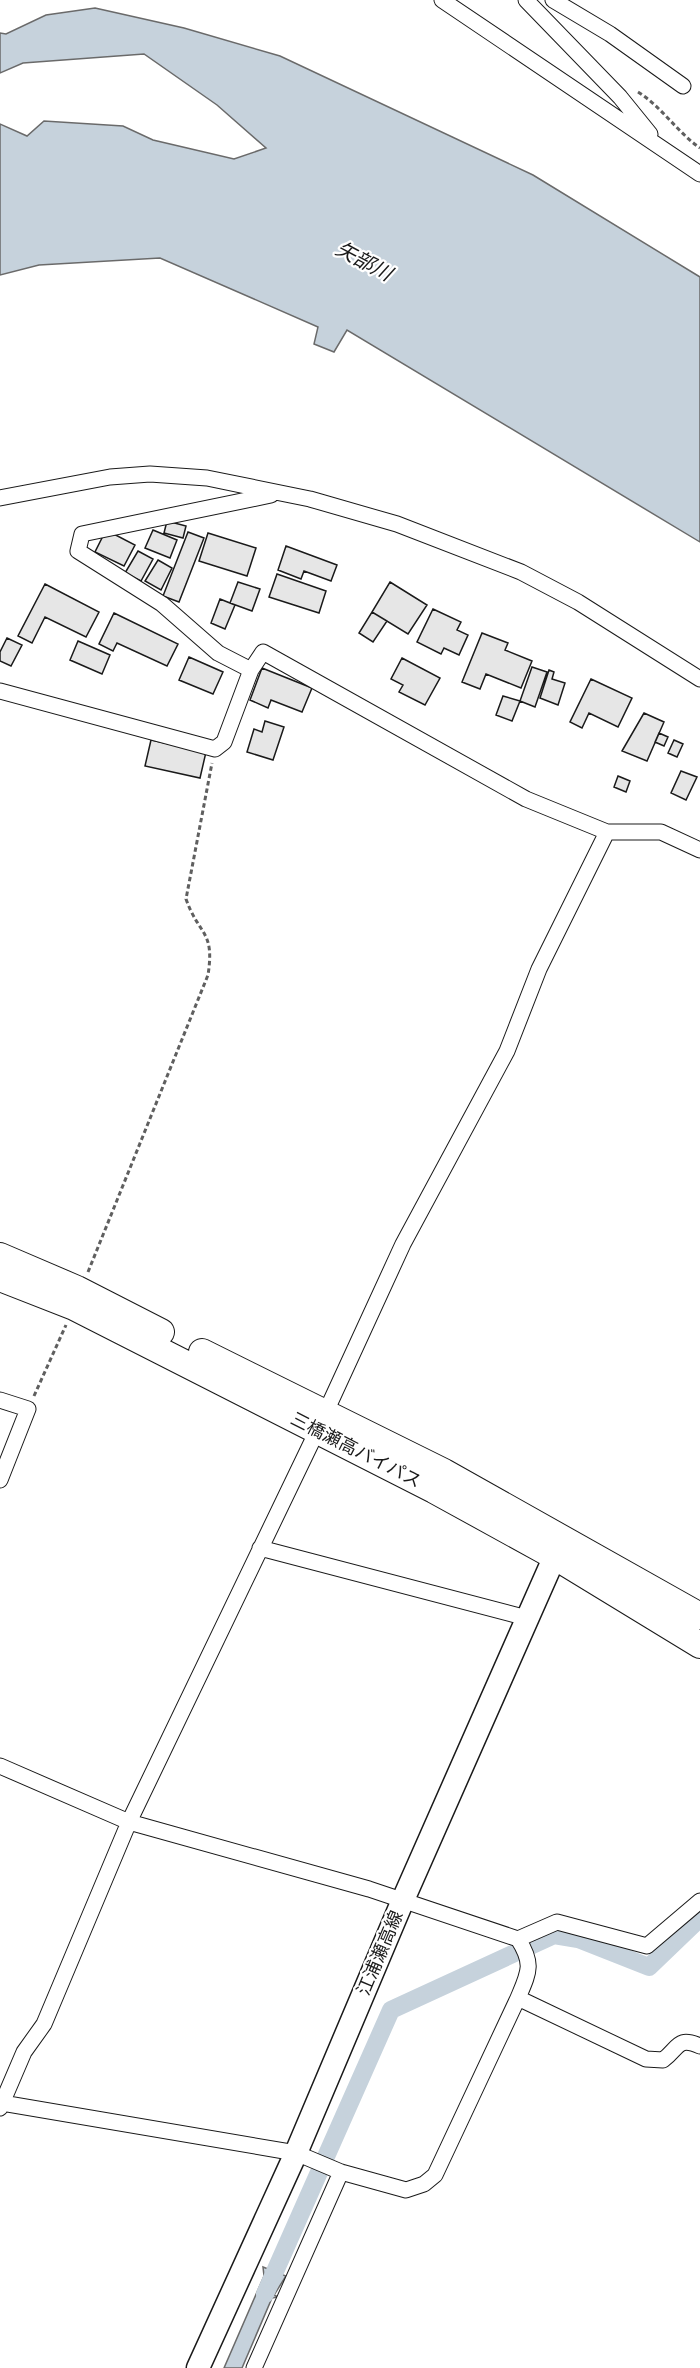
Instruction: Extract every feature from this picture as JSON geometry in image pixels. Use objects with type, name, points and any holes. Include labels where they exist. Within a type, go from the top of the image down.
[{"type":"highway","name":"三橋瀬高バイパス","points":[[0,1256],[78,1299],[321,1421],[444,1472],[700,1645]]},
{"type":"highway","name":"三橋瀬高バイパス","points":[[0,1278],[78,1299]]},
{"type":"highway","name":"三橋瀬高バイパス","points":[[558,1548],[700,1616]]},
{"type":"main road","name":"江浦瀬高線","points":[[198,2368],[296,2153],[402,1900],[558,1548]]},
{"type":"street","points":[[442,0],[700,174]]},
{"type":"street","points":[[526,0],[620,97],[661,147]]},
{"type":"street","points":[[553,0],[610,34],[683,86]]},
{"type":"street","points":[[0,498],[110,477],[150,474],[207,478],[310,499],[397,524],[521,572],[578,602],[700,679]]},
{"type":"street","points":[[251,670],[218,653],[162,604],[78,551],[82,534],[277,494]]},
{"type":"street","points":[[0,691],[215,749],[224,742],[251,670],[263,652],[526,799],[606,832],[661,832],[700,850]]},
{"type":"street","points":[[0,1766],[129,1822],[402,1900],[518,1939],[527,1953],[530,1969],[519,1998],[435,2175],[424,2184],[406,2190],[341,2172],[296,2153],[1,2105],[24,2052],[44,2024],[129,1822],[403,1244],[507,1051],[539,969],[606,832]]},
{"type":"street","points":[[0,1400],[28,1409],[0,1480]]},
{"type":"street","points":[[260,1548],[527,1618]]},
{"type":"street","points":[[518,1939],[557,1922],[647,1946],[700,1900]]},
{"type":"street","points":[[519,1998],[646,2059],[663,2060],[679,2043],[688,2040],[700,2046]]},
{"type":"street","points":[[254,2368],[341,2172]]},
{"type":"path","points":[[28,1409],[78,1299],[208,975],[211,954],[210,939],[192,914],[186,899],[215,749]]},
{"type":"water","name":"矢部川","points":[[95,8],[184,28],[280,56],[533,175],[700,277],[700,542],[347,330],[334,352],[314,344],[318,327],[160,258],[39,265],[0,275],[0,124],[27,136],[44,121],[123,126],[153,140],[234,159],[266,148],[217,105],[144,54],[23,63],[0,73],[0,33],[6,34],[46,15]]},
{"type":"water","points":[[263,2267],[286,2276],[274,2295],[278,2297],[272,2298],[242,2368],[224,2368],[264,2276]]},
{"type":"building","points":[[167,521],[186,526],[183,538],[164,533]]},
{"type":"building","points":[[106,530],[135,545],[124,566],[95,552]]},
{"type":"building","points":[[153,530],[177,540],[170,558],[145,548]]},
{"type":"building","points":[[188,532],[204,538],[179,602],[163,596]]},
{"type":"building","points":[[208,533],[256,548],[247,576],[199,561]]},
{"type":"building","points":[[286,546],[337,565],[331,581],[304,571],[301,579],[278,570]]},
{"type":"building","points":[[138,551],[153,559],[141,581],[125,573]]},
{"type":"building","points":[[158,560],[172,568],[161,590],[145,581]]},
{"type":"building","points":[[277,574],[326,591],[319,613],[269,597]]},
{"type":"building","points":[[238,582],[260,589],[252,611],[230,603]]},
{"type":"building","points":[[390,582],[427,605],[408,634],[372,612]]},
{"type":"building","points":[[45,584],[99,612],[86,637],[45,617],[32,643],[18,636]]},
{"type":"building","points":[[220,599],[235,605],[225,629],[211,623]]},
{"type":"building","points":[[433,609],[461,622],[457,630],[468,635],[459,655],[444,648],[441,654],[417,642]]},
{"type":"building","points":[[372,612],[387,621],[373,642],[359,633]]},
{"type":"building","points":[[114,613],[178,644],[167,666],[117,643],[113,651],[99,644]]},
{"type":"building","points":[[482,633],[508,643],[505,650],[532,661],[521,688],[486,674],[480,689],[462,682]]},
{"type":"building","points":[[7,638],[22,645],[11,666],[0,661],[0,652]]},
{"type":"building","points":[[78,641],[110,655],[102,674],[70,660]]},
{"type":"building","points":[[189,657],[223,672],[213,694],[179,680]]},
{"type":"building","points":[[402,658],[440,678],[425,705],[399,692],[403,685],[391,679]]},
{"type":"building","points":[[532,667],[547,672],[535,707],[520,701]]},
{"type":"building","points":[[262,668],[312,688],[302,712],[271,700],[268,708],[250,700]]},
{"type":"building","points":[[549,670],[554,672],[552,679],[565,683],[558,705],[540,698]]},
{"type":"building","points":[[591,679],[632,698],[618,727],[589,713],[582,728],[570,722]]},
{"type":"building","points":[[503,696],[520,701],[512,721],[496,715]]},
{"type":"building","points":[[644,713],[664,722],[647,761],[622,751]]},
{"type":"building","points":[[265,721],[284,727],[273,760],[247,752],[254,729],[262,732]]},
{"type":"building","points":[[659,733],[668,737],[664,746],[655,742]]},
{"type":"building","points":[[151,740],[206,752],[200,778],[145,766]]},
{"type":"building","points":[[674,740],[683,744],[677,757],[668,753]]},
{"type":"building","points":[[681,771],[697,777],[686,800],[671,793]]},
{"type":"building","points":[[618,776],[630,781],[626,792],[614,787]]},
{"type":"waterway","points":[[265,2294],[391,2010],[554,1935],[578,1939],[649,1967],[700,1918]]}]
